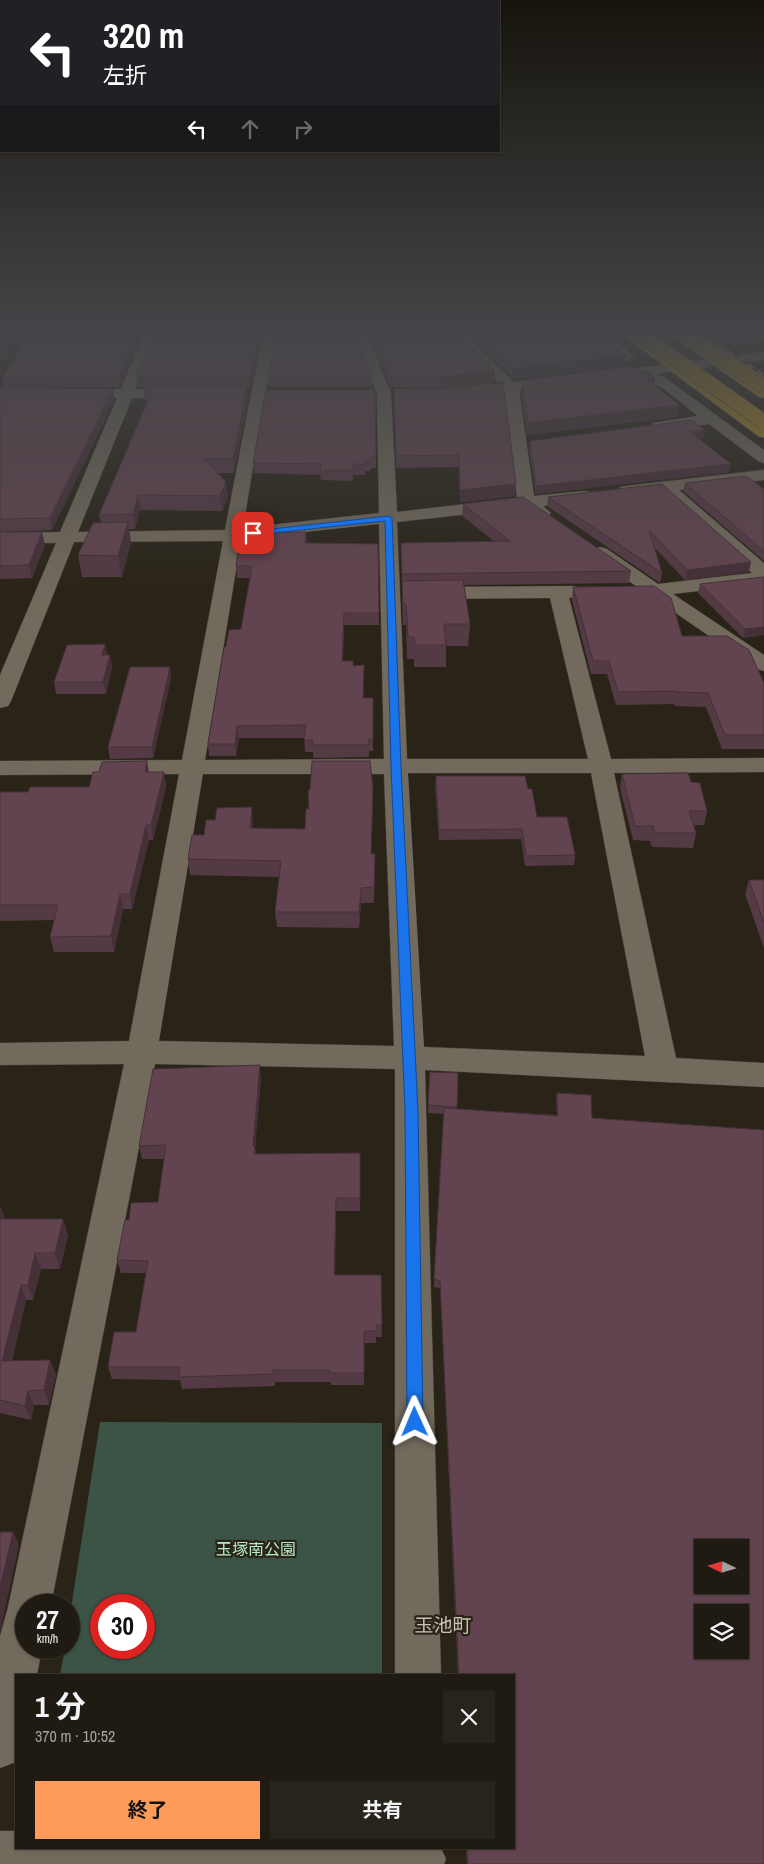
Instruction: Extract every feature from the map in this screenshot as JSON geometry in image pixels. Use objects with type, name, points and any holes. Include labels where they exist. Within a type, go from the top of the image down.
[{"type":"highway","points":[[739,415],[764,433]]},
{"type":"highway","points":[[754,415],[764,422]]},
{"type":"street","points":[[0,701],[117,415]]},
{"type":"street","points":[[31,1594],[142,1052],[233,535],[252,415]]},
{"type":"street","points":[[385,415],[396,767],[410,1059],[418,1674]]},
{"type":"street","points":[[514,415],[526,502],[559,524]]},
{"type":"street","points":[[707,415],[764,458]]},
{"type":"street","points":[[644,427],[712,419]]},
{"type":"street","points":[[517,443],[537,441]]},
{"type":"street","points":[[764,441],[760,453],[764,458]]},
{"type":"street","points":[[0,538],[233,535],[764,475]]},
{"type":"street","points":[[664,486],[764,573]]},
{"type":"street","points":[[583,541],[764,665]]},
{"type":"street","points":[[627,592],[656,591],[764,577]]},
{"type":"street","points":[[558,592],[601,766],[664,1068]]},
{"type":"street","points":[[391,594],[597,592]]},
{"type":"street","points":[[0,768],[764,765]]},
{"type":"street","points":[[0,1054],[142,1052],[410,1059],[664,1068],[764,1075]]},
{"type":"street","points":[[0,1745],[17,1659]]},
{"type":"street","points":[[0,1856],[421,1857]]},
{"type":"green space","name":"玉塚南公園","points":[[100,1422],[382,1423],[382,1674],[60,1674],[63,1659],[80,1659],[80,1594],[73,1594]]},
{"type":"building","points":[[0,415],[100,415],[50,518],[0,519]]},
{"type":"building","points":[[142,415],[242,415],[233,459],[204,459],[226,482],[220,496],[138,495],[133,514],[99,515]]},
{"type":"building","points":[[262,415],[375,415],[376,457],[370,457],[370,461],[365,461],[365,464],[353,464],[353,470],[320,470],[321,464],[253,463]]},
{"type":"building","points":[[395,415],[507,415],[516,484],[460,490],[459,455],[396,456]]},
{"type":"building","points":[[527,415],[595,415],[528,423]]},
{"type":"building","points":[[692,420],[705,430],[690,432],[731,464],[536,486],[530,441]]},
{"type":"building","points":[[746,476],[764,489],[764,551],[685,483]]},
{"type":"building","points":[[662,484],[751,562],[687,570],[649,530],[662,573],[548,497]]},
{"type":"building","points":[[523,497],[631,571],[402,574],[401,543],[510,541],[463,504]]},
{"type":"building","points":[[128,522],[118,556],[78,555],[93,523]]},
{"type":"building","points":[[0,532],[42,532],[29,565],[0,566]]},
{"type":"building","points":[[306,532],[305,543],[378,544],[379,613],[344,613],[342,661],[353,661],[353,666],[364,665],[363,698],[373,698],[373,739],[369,739],[369,745],[313,745],[313,740],[304,740],[306,725],[237,726],[235,744],[208,744],[224,647],[226,647],[229,630],[241,629],[251,572],[251,566],[236,566],[241,533]]},
{"type":"building","points":[[764,577],[764,627],[745,629],[700,584]]},
{"type":"building","points":[[463,580],[470,624],[444,624],[446,645],[415,645],[414,637],[408,637],[406,604],[403,604],[402,581]]},
{"type":"building","points":[[654,586],[671,598],[682,636],[727,636],[749,650],[764,683],[764,735],[725,735],[708,693],[677,691],[618,692],[609,661],[593,661],[573,587]]},
{"type":"building","points":[[105,644],[102,655],[110,655],[103,682],[54,682],[67,645]]},
{"type":"building","points":[[130,667],[170,667],[152,747],[108,747]]},
{"type":"building","points":[[147,761],[145,772],[164,772],[151,825],[146,825],[130,894],[120,894],[111,936],[50,937],[58,905],[0,905],[0,792],[28,792],[30,787],[89,787],[93,772],[99,772],[102,762]]},
{"type":"building","points":[[312,761],[370,761],[373,788],[371,854],[375,854],[374,887],[361,888],[359,912],[275,912],[281,861],[188,859],[192,835],[204,835],[206,820],[215,820],[217,808],[252,807],[250,828],[305,829],[306,809],[309,809],[308,790],[310,790]]},
{"type":"building","points":[[688,773],[691,782],[700,783],[707,811],[689,811],[696,833],[655,833],[653,826],[635,826],[622,774]]},
{"type":"building","points":[[436,776],[525,776],[528,789],[532,789],[537,817],[567,817],[575,855],[526,856],[522,829],[439,830]]},
{"type":"building","points":[[749,880],[764,880],[764,923]]},
{"type":"building","points":[[260,1065],[253,1146],[255,1146],[254,1154],[360,1153],[360,1198],[336,1198],[334,1275],[381,1275],[382,1325],[376,1325],[376,1331],[364,1331],[364,1373],[330,1373],[330,1370],[273,1370],[273,1374],[179,1377],[180,1367],[108,1367],[114,1332],[136,1332],[148,1261],[117,1260],[125,1220],[129,1220],[131,1203],[158,1202],[166,1145],[139,1146],[153,1069]]},
{"type":"building","points":[[430,1072],[458,1073],[457,1107],[428,1105]]},
{"type":"building","points":[[557,1093],[591,1095],[592,1118],[764,1130],[764,1864],[468,1864],[467,1849],[515,1849],[515,1674],[459,1674],[440,1281],[434,1279],[444,1108],[558,1116]]},
{"type":"building","points":[[0,1219],[63,1219],[55,1253],[35,1253],[28,1285],[21,1285],[2,1361],[50,1360],[44,1390],[28,1391],[25,1406],[0,1400]]},
{"type":"building","points":[[0,1532],[13,1532],[0,1588]]},
{"type":"district","name":"玉池町","points":[[443,1625]]},
{"type":"route","points":[[253,533],[389,518],[396,767],[412,1111],[415,1422]]}]
